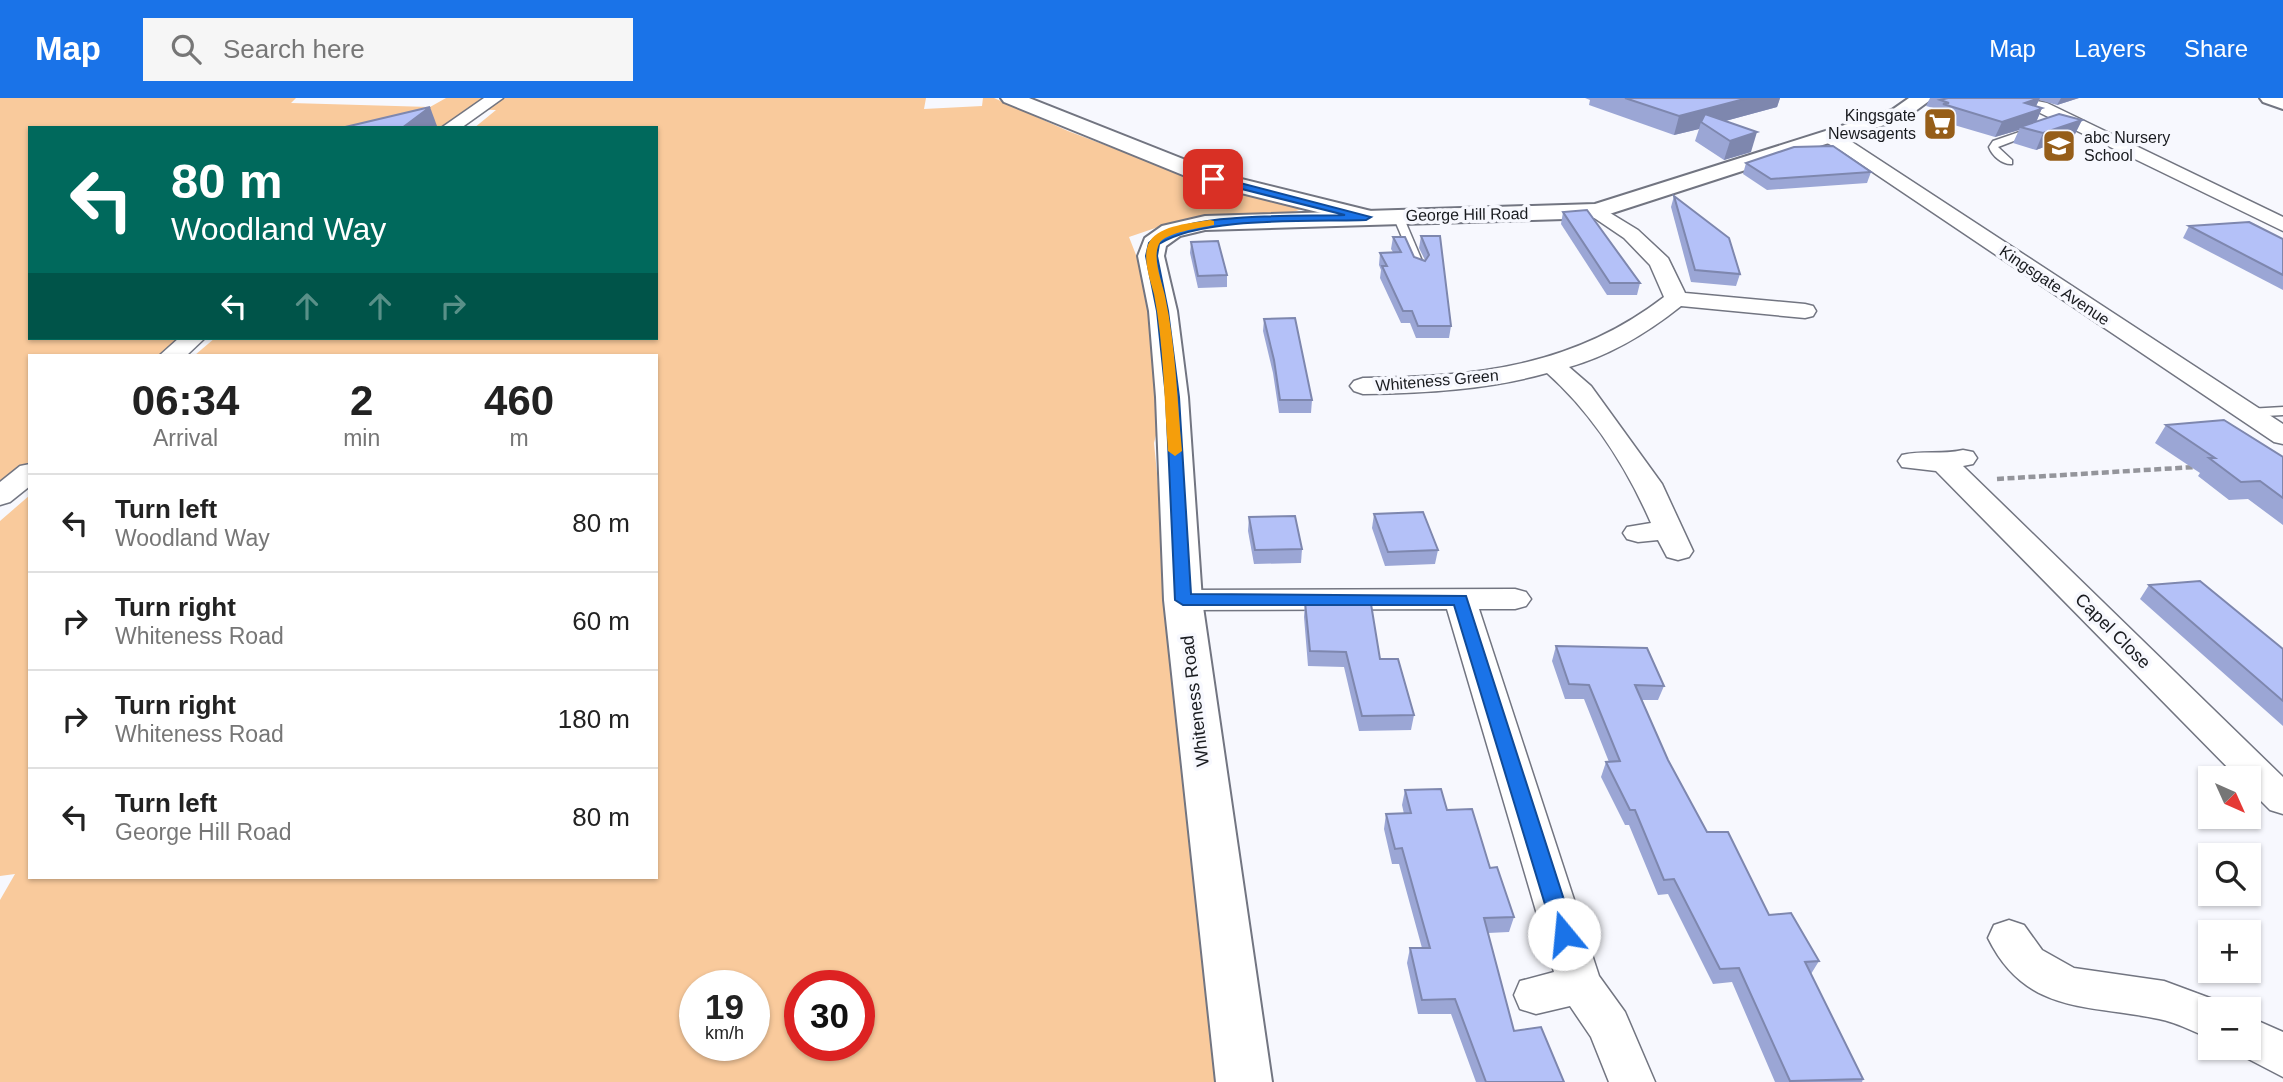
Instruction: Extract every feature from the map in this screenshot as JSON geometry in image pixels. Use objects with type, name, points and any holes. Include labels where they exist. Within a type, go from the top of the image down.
[{"type":"main road","name":"George Hill Road","points":[[1011,98],[1213,179],[1382,217],[1597,211],[1899,114],[1923,98]]},
{"type":"main road","points":[[2270,98],[2283,103]]},
{"type":"main road","name":"Whiteness Road","points":[[1244,1082],[1183,600],[1172,397],[1163,311],[1151,256],[1154,243],[1171,232],[1205,223],[1382,217]]},
{"type":"street","points":[[452,126],[495,98]]},
{"type":"street","points":[[1996,98],[2042,107],[2064,123],[2283,225]]},
{"type":"street","name":"Kingsgate Avenue","points":[[1825,137],[1846,146],[2283,436]]},
{"type":"street","points":[[1597,211],[1631,234],[1660,263],[1676,299],[1805,312]]},
{"type":"street","name":"Whiteness Green","points":[[1372,411],[1360,377],[1401,386],[1467,381],[1552,366],[1628,334],[1659,315],[1676,299]]},
{"type":"street","points":[[173,354],[191,340]]},
{"type":"street","points":[[1552,366],[1583,391],[1612,432],[1648,485],[1673,540],[1638,533]]},
{"type":"street","name":"Capel Close","points":[[1946,465],[2283,800]]},
{"type":"street","points":[[0,496],[28,474]]},
{"type":"street","points":[[1183,600],[1515,599]]},
{"type":"street","points":[[1460,600],[1580,985],[1609,1026],[1632,1082]]},
{"type":"street","points":[[2009,938],[2027,963],[2067,986],[2164,1000],[2198,1013]]},
{"type":"street","points":[[1536,995],[1580,985]]},
{"type":"street","points":[[2261,1044],[2283,1056]]},
{"type":"lane","points":[[2009,162],[1995,152],[1993,147],[1996,143],[2042,128]]},
{"type":"lane","points":[[1382,217],[1420,268]]},
{"type":"lane","points":[[2248,413],[2283,411]]},
{"type":"path","points":[[1946,465],[2199,467]]},
{"type":"shaded area","points":[[0,98],[296,98],[291,103],[430,107],[446,98],[926,98],[924,109],[982,106],[983,98],[994,98],[1068,131],[1200,181],[1305,208],[1293,212],[1173,222],[1129,237],[1154,301],[1166,396],[1154,443],[1167,576],[1236,1082],[0,1082],[0,900],[15,874],[0,876],[0,521],[28,497],[28,879],[658,879],[658,354],[196,354],[213,340],[658,340],[658,126],[476,126],[496,110],[468,109],[449,126],[28,126],[28,340],[185,340],[167,354],[28,354],[28,463],[0,485]]},
{"type":"building","points":[[1625,98],[1748,98],[1679,116]]},
{"type":"building","points":[[2039,98],[2025,103],[2042,108],[2002,122],[1943,104],[1949,103],[1940,100]]},
{"type":"building","points":[[430,107],[405,126],[349,126]]},
{"type":"building","points":[[1705,114],[1757,132],[1730,141],[1701,122]]},
{"type":"building","points":[[2059,114],[2082,120],[2043,133],[2020,127]]},
{"type":"building","points":[[1833,146],[1871,172],[1771,179],[1746,163],[1794,147]]},
{"type":"building","points":[[1674,196],[1729,238],[1740,274],[1695,270]]},
{"type":"building","points":[[1587,210],[1640,283],[1610,283],[1563,212]]},
{"type":"building","points":[[2249,222],[2283,239],[2283,275],[2189,226]]},
{"type":"building","points":[[1421,236],[1440,236],[1451,326],[1418,326],[1412,311],[1403,311],[1382,266],[1387,266],[1380,253],[1401,252],[1393,237],[1405,237],[1414,257],[1425,261],[1429,255]]},
{"type":"building","points":[[1218,241],[1227,275],[1198,276],[1191,242]]},
{"type":"building","points":[[1295,318],[1312,400],[1280,400],[1264,319]]},
{"type":"building","points":[[2224,420],[2283,457],[2283,498],[2260,481],[2241,482],[2209,458],[2215,458],[2166,425]]},
{"type":"building","points":[[1423,512],[1438,550],[1388,552],[1374,514]]},
{"type":"building","points":[[1295,516],[1302,549],[1255,550],[1249,517]]},
{"type":"building","points":[[2200,581],[2283,649],[2283,701],[2149,585]]},
{"type":"building","points":[[1305,602],[1371,604],[1380,659],[1398,659],[1414,715],[1362,716],[1346,652],[1310,651]]},
{"type":"building","points":[[1556,646],[1647,648],[1664,686],[1635,685],[1668,760],[1707,832],[1728,832],[1769,915],[1791,913],[1819,961],[1805,962],[1863,1079],[1790,1081],[1739,968],[1720,969],[1674,879],[1664,880],[1635,810],[1630,810],[1606,762],[1620,761],[1589,685],[1569,684]]},
{"type":"building","points":[[1441,789],[1447,810],[1472,809],[1490,868],[1497,867],[1514,917],[1484,918],[1514,1031],[1541,1027],[1564,1082],[1486,1082],[1455,999],[1422,1000],[1410,948],[1430,948],[1402,848],[1395,849],[1386,814],[1411,813],[1405,790]]},
{"type":"slow traffic","points":[[1175,451],[1163,311],[1151,256],[1154,243],[1160,237],[1177,230],[1210,223]]},
{"type":"place","name":"Kingsgate Newsagents","points":[[1940,124]]},
{"type":"place","name":"abc Nursery School","points":[[2059,146]]},
{"type":"route","points":[[1213,179],[1366,217],[1205,223],[1171,232],[1154,243],[1151,256],[1163,311],[1172,397],[1183,600],[1460,600],[1564,934]]}]
